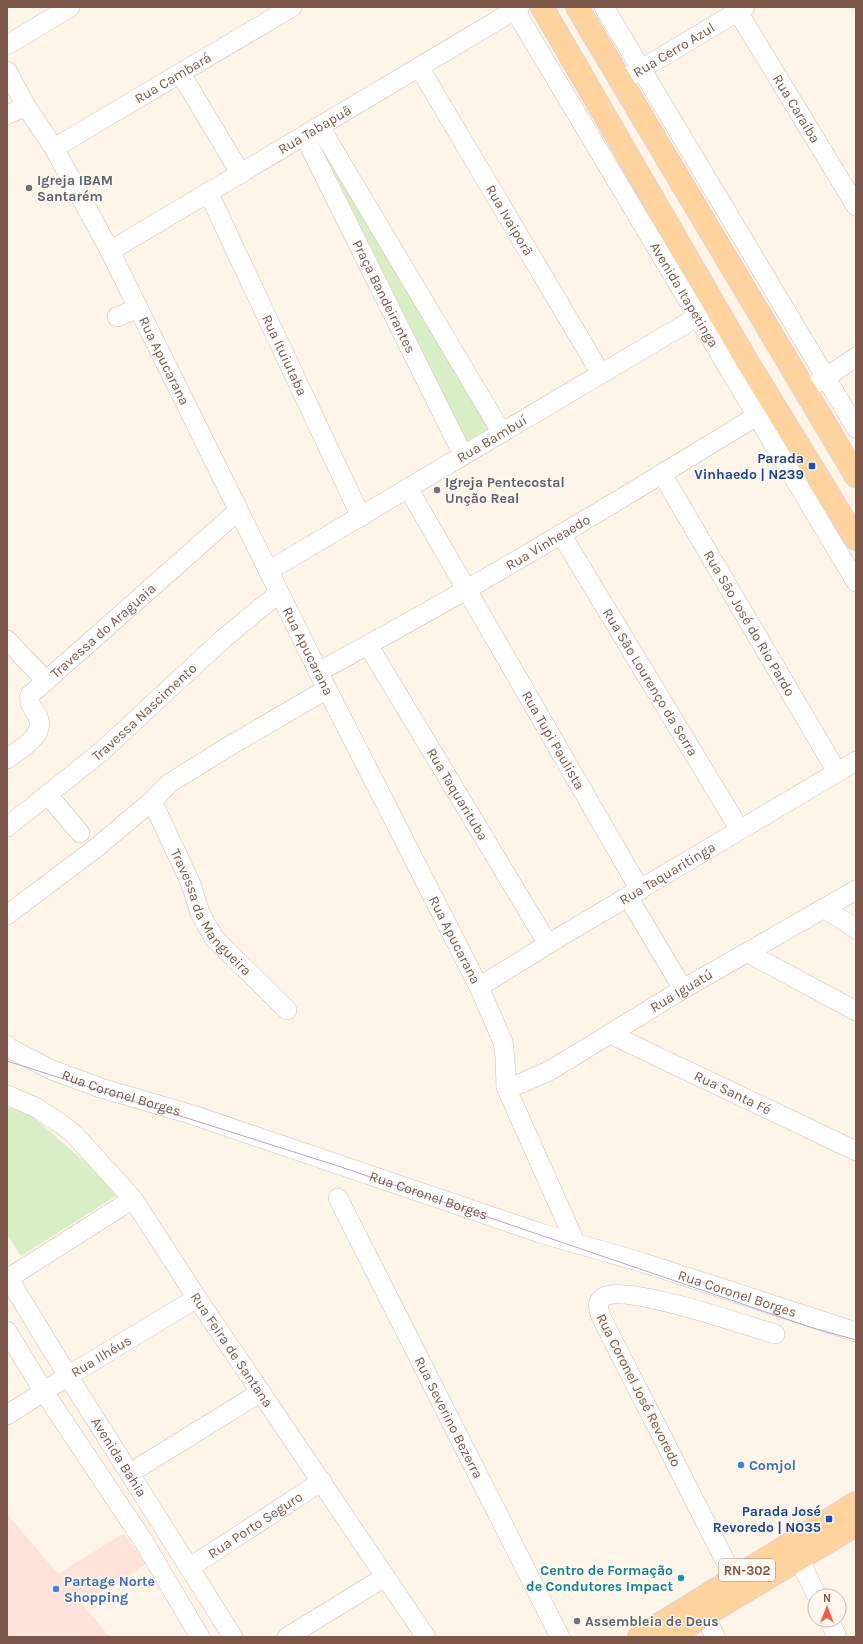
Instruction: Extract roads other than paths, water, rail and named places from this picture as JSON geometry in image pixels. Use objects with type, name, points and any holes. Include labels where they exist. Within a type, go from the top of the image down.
[{"type":"main road","name":"Avenida Itapetinga","points":[[542,7],[652,197],[707,311],[766,410],[856,539]]},
{"type":"main road","points":[[550,7],[595,79],[604,85],[616,83],[631,75]]},
{"type":"main road","points":[[577,7],[631,75],[682,182],[856,476]]},
{"type":"main road","points":[[652,197],[682,182]]},
{"type":"main road","name":"RN-302","points":[[638,1637],[856,1503]]},
{"type":"main road","name":"RN-302","points":[[679,1634],[704,1615],[856,1525]]},
{"type":"street","points":[[7,45],[70,7]]},
{"type":"street","name":"Rua Cambará","points":[[54,148],[292,7]]},
{"type":"street","points":[[604,7],[631,75],[826,376],[856,428]]},
{"type":"street","name":"Rua Tabapuã","points":[[110,251],[209,194],[516,8]]},
{"type":"street","name":"Avenida Itapetinga","points":[[516,8],[707,311]]},
{"type":"street","name":"Rua Cerro Azul","points":[[631,75],[742,9]]},
{"type":"street","name":"Rua Caraíba","points":[[742,9],[856,206]]},
{"type":"street","name":"Rua Ivaiporã","points":[[419,67],[601,374]]},
{"type":"street","name":"Rua Apucarana","points":[[7,71],[26,106],[54,148],[110,251],[318,672],[479,987],[503,1042],[506,1087],[576,1244]]},
{"type":"street","points":[[181,74],[241,174]]},
{"type":"street","points":[[7,115],[26,106]]},
{"type":"street","name":"Praça Bandeirantes","points":[[312,132],[502,433]]},
{"type":"street","name":"Praça Bandeirantes","points":[[312,132],[463,455]]},
{"type":"street","name":"Rua Ituiutaba","points":[[209,194],[361,517]]},
{"type":"street","points":[[117,317],[138,308]]},
{"type":"street","name":"Rua Bambuí","points":[[268,571],[707,311]]},
{"type":"street","points":[[805,391],[856,357]]},
{"type":"street","name":"Avenida Itapetinga","points":[[766,410],[856,582]]},
{"type":"street","name":"Rua Vinheaedo","points":[[318,672],[468,589],[662,474],[766,410]]},
{"type":"street","name":"Rua São José do Rio Pardo","points":[[662,474],[837,772]]},
{"type":"street","name":"Rua Tupi Paulista","points":[[408,488],[468,589],[634,893],[683,989]]},
{"type":"street","name":"Travessa do Araguaia","points":[[7,759],[35,737],[39,730],[40,724],[38,716],[29,699],[30,695],[238,511]]},
{"type":"street","name":"Rua São Lourenço da Serra","points":[[561,534],[740,830]]},
{"type":"street","name":"Travessa Nascimento","points":[[7,827],[101,752],[223,639],[279,593]]},
{"type":"street","points":[[7,640],[46,681]]},
{"type":"street","name":"Rua Taquarituba","points":[[368,645],[548,944]]},
{"type":"street","points":[[7,915],[96,848],[152,801],[170,783],[327,689]]},
{"type":"street","name":"Rua Taquaritinga","points":[[479,987],[548,944],[856,761]]},
{"type":"street","points":[[48,795],[80,833]]},
{"type":"street","name":"Travessa da Mangueira","points":[[152,801],[191,884],[197,907],[214,938],[287,1010]]},
{"type":"street","name":"Rua Iguatú","points":[[506,1087],[522,1083],[551,1070],[683,989],[856,890]]},
{"type":"street","points":[[824,908],[856,929]]},
{"type":"street","points":[[748,953],[856,1011]]},
{"type":"street","name":"Rua Santa Fé","points":[[610,1034],[856,1151]]},
{"type":"street","name":"Rua Coronel Borges","points":[[7,1045],[9,1048],[67,1076],[193,1116],[540,1233],[644,1263],[856,1332]]},
{"type":"street","name":"Rua Feira de Santana","points":[[7,1095],[35,1107],[67,1129],[133,1199],[197,1298],[426,1637]]},
{"type":"street","name":"Rua Severino Bezerra","points":[[338,1198],[560,1637]]},
{"type":"street","points":[[8,1278],[133,1199]]},
{"type":"street","name":"Avenida Bahia","points":[[8,1278],[68,1376],[233,1637]]},
{"type":"street","name":"Rua Coronel José Revoredo","points":[[734,1578],[601,1317],[598,1308],[599,1301],[603,1296],[618,1294],[658,1299],[775,1334]]},
{"type":"street","name":"Rua Ilhéus","points":[[7,1415],[68,1376],[197,1298]]},
{"type":"street","name":"Avenida Bahia","points":[[7,1331],[44,1392],[144,1542],[200,1637]]},
{"type":"street","points":[[130,1473],[261,1392]]},
{"type":"street","name":"Rua Porto Seguro","points":[[189,1568],[322,1481]]},
{"type":"street","points":[[799,1559],[813,1588]]},
{"type":"street","points":[[287,1637],[385,1577]]},
{"type":"street","points":[[704,1615],[715,1637]]},
{"type":"tram line","points":[[7,1061],[335,1165],[813,1328],[856,1340]]},
{"type":"place","name":"Igreja IBAM Santarém","points":[[29,188]]},
{"type":"place","name":"Parada Vinhaedo | N239","points":[[812,466]]},
{"type":"place","name":"Igreja Pentecostal Unção Real","points":[[437,490]]},
{"type":"place","name":"Comjol","points":[[741,1465]]},
{"type":"place","name":"Parada José Revoredo | N035","points":[[829,1519]]},
{"type":"place","name":"Centro de Formação de Condutores Impact","points":[[681,1578]]},
{"type":"place","name":"Partage Norte Shopping","points":[[56,1589]]},
{"type":"place","name":"Assembleia de Deus","points":[[577,1621]]}]
